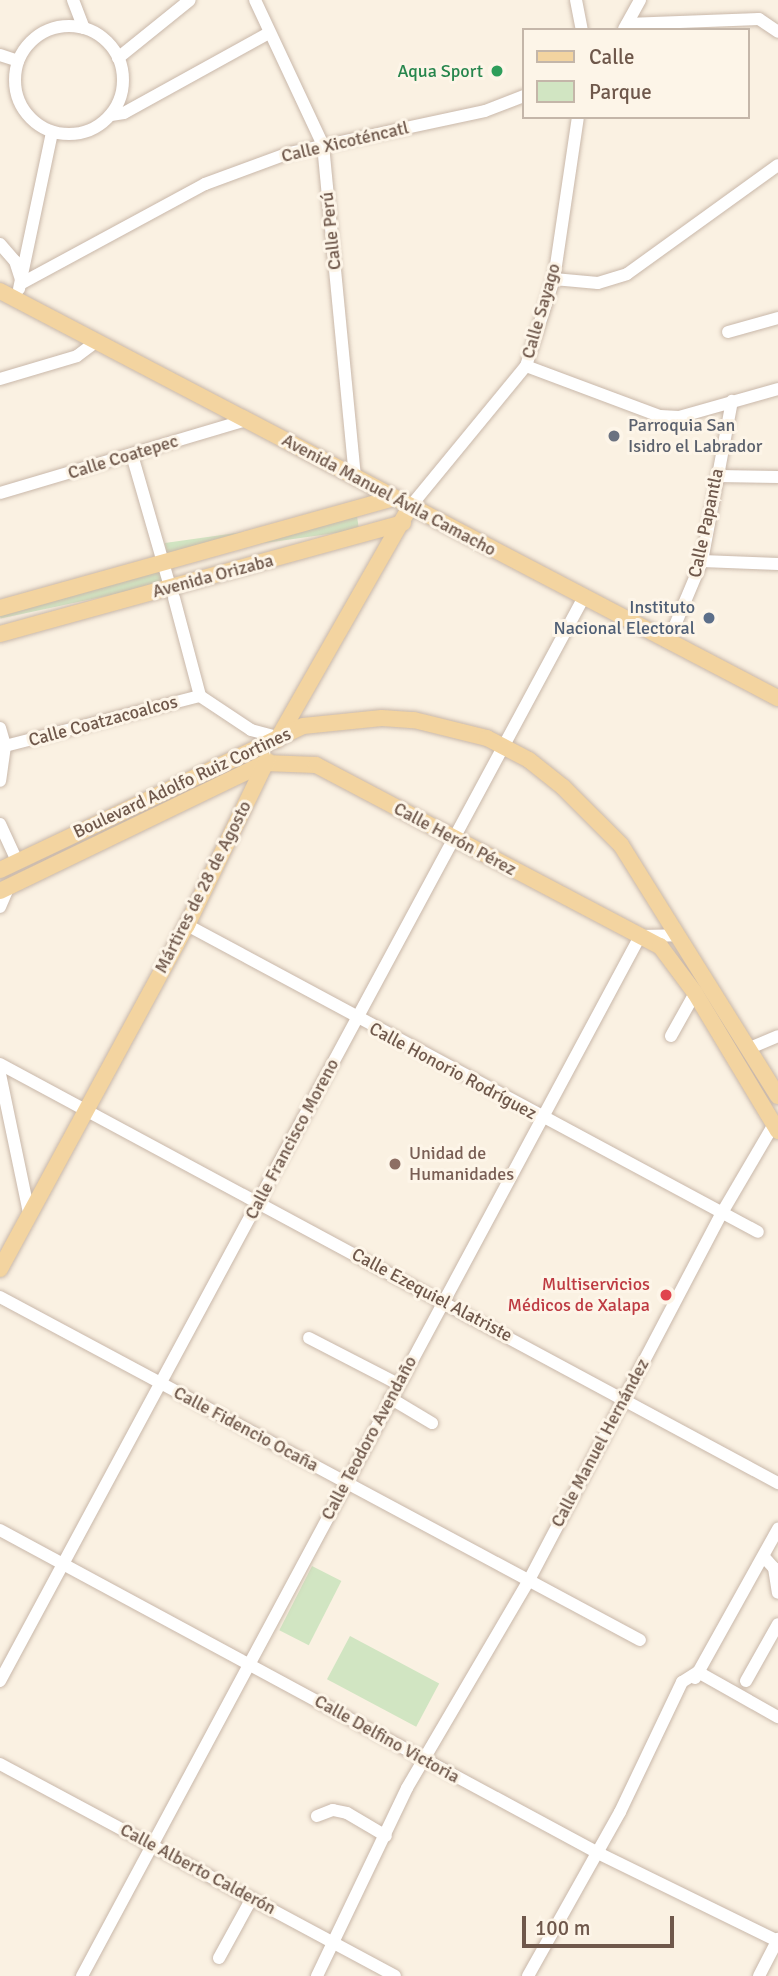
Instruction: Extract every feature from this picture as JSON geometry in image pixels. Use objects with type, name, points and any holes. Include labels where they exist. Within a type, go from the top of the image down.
[{"type":"main road","name":"Avenida Manuel Ávila Camacho","points":[[7,295],[778,698]]},
{"type":"main road","name":"Avenida Orizaba","points":[[0,608],[394,498]]},
{"type":"main road","name":"Mártires de 28 de Agosto","points":[[0,1269],[187,925],[278,737],[410,507]]},
{"type":"main road","points":[[360,508],[367,520],[364,534]]},
{"type":"main road","name":"Avenida Orizaba","points":[[0,634],[172,593],[425,514]]},
{"type":"main road","name":"Boulevard Adolfo Ruiz Cortines","points":[[0,870],[303,726],[382,718],[452,728],[505,744],[592,813],[637,867],[778,1096]]},
{"type":"main road","name":"Boulevard Adolfo Ruiz Cortines","points":[[5,889],[265,763]]},
{"type":"main road","name":"Calle Herón Pérez","points":[[265,763],[316,765],[640,936]]},
{"type":"main road","points":[[640,936],[672,958],[776,1128]]},
{"type":"street","points":[[73,0],[83,28]]},
{"type":"street","points":[[118,58],[190,0]]},
{"type":"street","name":"Calle Perú","points":[[255,0],[323,145],[355,476]]},
{"type":"street","points":[[576,0],[582,28]]},
{"type":"street","points":[[626,27],[640,0]]},
{"type":"street","points":[[626,27],[759,19],[778,32]]},
{"type":"street","points":[[111,115],[122,90],[118,58],[99,35],[83,28],[61,26],[40,34],[18,61],[16,91],[20,105],[29,118],[52,132],[80,134],[111,115],[124,113],[269,33]]},
{"type":"street","points":[[0,55],[18,61]]},
{"type":"street","name":"Calle Xicoténcatl","points":[[22,283],[205,184],[323,145],[485,111],[522,97]]},
{"type":"street","name":"Calle Sayago","points":[[410,507],[526,366],[554,279],[578,119]]},
{"type":"street","points":[[7,295],[22,283],[52,132]]},
{"type":"street","points":[[554,279],[598,283],[627,274],[778,165]]},
{"type":"street","points":[[0,244],[15,261],[22,283]]},
{"type":"street","points":[[728,332],[778,318]]},
{"type":"street","points":[[0,379],[77,356],[97,341]]},
{"type":"street","points":[[526,366],[660,416],[680,418],[778,389]]},
{"type":"street","name":"Calle Papantla","points":[[668,642],[702,561],[732,401]]},
{"type":"street","name":"Calle Coatepec","points":[[0,493],[246,420]]},
{"type":"street","points":[[132,455],[201,696],[251,730],[278,737]]},
{"type":"street","points":[[717,476],[778,477]]},
{"type":"street","points":[[702,561],[778,564]]},
{"type":"street","name":"Calle Francisco Moreno","points":[[0,1681],[584,597]]},
{"type":"street","name":"Calle Coatzacoalcos","points":[[5,747],[201,696]]},
{"type":"street","points":[[0,728],[5,747],[0,781]]},
{"type":"street","points":[[0,824],[17,861]]},
{"type":"street","points":[[0,907],[5,889]]},
{"type":"street","name":"Calle Honorio Rodríguez","points":[[187,925],[357,1019],[723,1211],[758,1232]]},
{"type":"street","points":[[640,936],[679,935]]},
{"type":"street","name":"Calle Teodoro Avendaño","points":[[82,1976],[153,1846],[247,1662],[640,936]]},
{"type":"street","points":[[671,1036],[695,993]]},
{"type":"street","points":[[750,1048],[778,1036]]},
{"type":"street","name":"Calle Ezequiel Alatriste","points":[[0,1064],[260,1201],[778,1483]]},
{"type":"street","points":[[0,1074],[29,1213]]},
{"type":"street","name":"Calle Manuel Hernández","points":[[335,1942],[371,1883],[426,1762],[528,1582],[723,1211],[776,1128]]},
{"type":"street","name":"Calle Fidencio Ocaña","points":[[0,1297],[640,1640]]},
{"type":"street","points":[[309,1338],[398,1384]]},
{"type":"street","points":[[390,1398],[432,1423]]},
{"type":"street","points":[[528,1976],[620,1812],[682,1682],[698,1672],[778,1529]]},
{"type":"street","name":"Calle Delfino Victoria","points":[[0,1530],[598,1853],[778,1940]]},
{"type":"street","points":[[764,1557],[774,1568],[778,1593]]},
{"type":"street","points":[[746,1681],[778,1624]]},
{"type":"street","points":[[698,1672],[778,1717]]},
{"type":"street","name":"Calle Manuel Hernández","points":[[317,1976],[407,1788],[426,1762]]},
{"type":"street","name":"Calle Alberto Calderón","points":[[0,1764],[395,1976]]},
{"type":"street","points":[[317,1816],[333,1810],[348,1813],[386,1836]]},
{"type":"street","points":[[219,1958],[252,1898]]},
{"type":"street","points":[[759,1976],[778,1940]]},
{"type":"green space","points":[[357,516],[359,530],[167,557],[165,543]]},
{"type":"green space","points":[[161,570],[164,584],[1,618],[0,604]]},
{"type":"green space","points":[[312,1566],[341,1581],[309,1645],[279,1630]]},
{"type":"green space","points":[[350,1636],[439,1683],[416,1727],[327,1679]]},
{"type":"place","name":"Aqua Sport","points":[[497,71]]},
{"type":"place","name":"Parroquia San Isidro el Labrador","points":[[614,436]]},
{"type":"place","name":"Instituto Nacional Electoral","points":[[709,618]]},
{"type":"place","name":"Unidad de Humanidades","points":[[395,1164]]},
{"type":"place","name":"Multiservicios Médicos de Xalapa","points":[[666,1295]]}]
